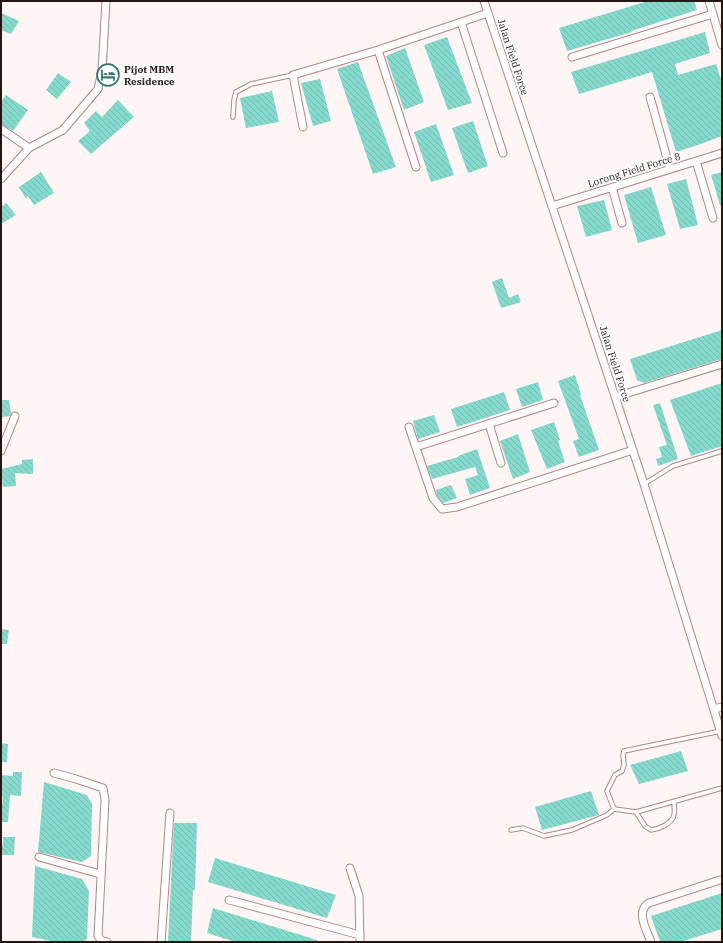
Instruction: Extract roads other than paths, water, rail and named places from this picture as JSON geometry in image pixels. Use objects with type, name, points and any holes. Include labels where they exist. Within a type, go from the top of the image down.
[{"type":"street","points":[[1,179],[29,148],[63,130],[98,89],[102,71],[106,1]]},
{"type":"street","name":"Jalan Field Force","points":[[484,1],[633,450],[721,733]]},
{"type":"street","points":[[709,1],[722,45]]},
{"type":"street","points":[[303,127],[293,75],[378,50],[488,13]]},
{"type":"street","points":[[572,57],[713,14]]},
{"type":"street","points":[[461,22],[503,153]]},
{"type":"street","points":[[378,50],[416,166]]},
{"type":"street","points":[[650,97],[670,169]]},
{"type":"street","points":[[1,130],[29,148]]},
{"type":"street","name":"Lorong Field Force 8","points":[[552,206],[722,153]]},
{"type":"street","points":[[696,161],[713,218]]},
{"type":"street","points":[[612,187],[622,223]]},
{"type":"street","points":[[615,397],[722,364]]},
{"type":"street","points":[[416,447],[554,403]]},
{"type":"street","points":[[1,451],[15,416]]},
{"type":"street","points":[[489,424],[501,463]]},
{"type":"street","points":[[409,427],[433,498],[442,509],[456,506],[633,450]]},
{"type":"street","points":[[714,709],[722,707]]},
{"type":"street","points":[[54,773],[103,788],[105,800],[98,936],[107,942]]},
{"type":"street","points":[[161,942],[170,813]]},
{"type":"street","points":[[39,857],[100,874]]},
{"type":"street","points":[[229,900],[360,938],[359,896],[350,868]]},
{"type":"street","points":[[651,942],[642,916],[644,906],[648,903],[720,880]]},
{"type":"lane","points":[[233,117],[236,92],[251,84],[293,75]]},
{"type":"lane","points":[[644,484],[673,466],[722,451]]},
{"type":"lane","points":[[614,809],[607,790],[616,775],[622,771],[624,765],[624,751],[721,733]]},
{"type":"lane","points":[[511,830],[523,828],[544,836],[572,830],[607,815],[614,809],[636,812],[722,788]]},
{"type":"lane","points":[[636,812],[645,826],[651,830],[657,830],[668,823],[674,815],[674,802]]},
{"type":"place","name":"Pijot MBM Residence","points":[[108,75]]}]
